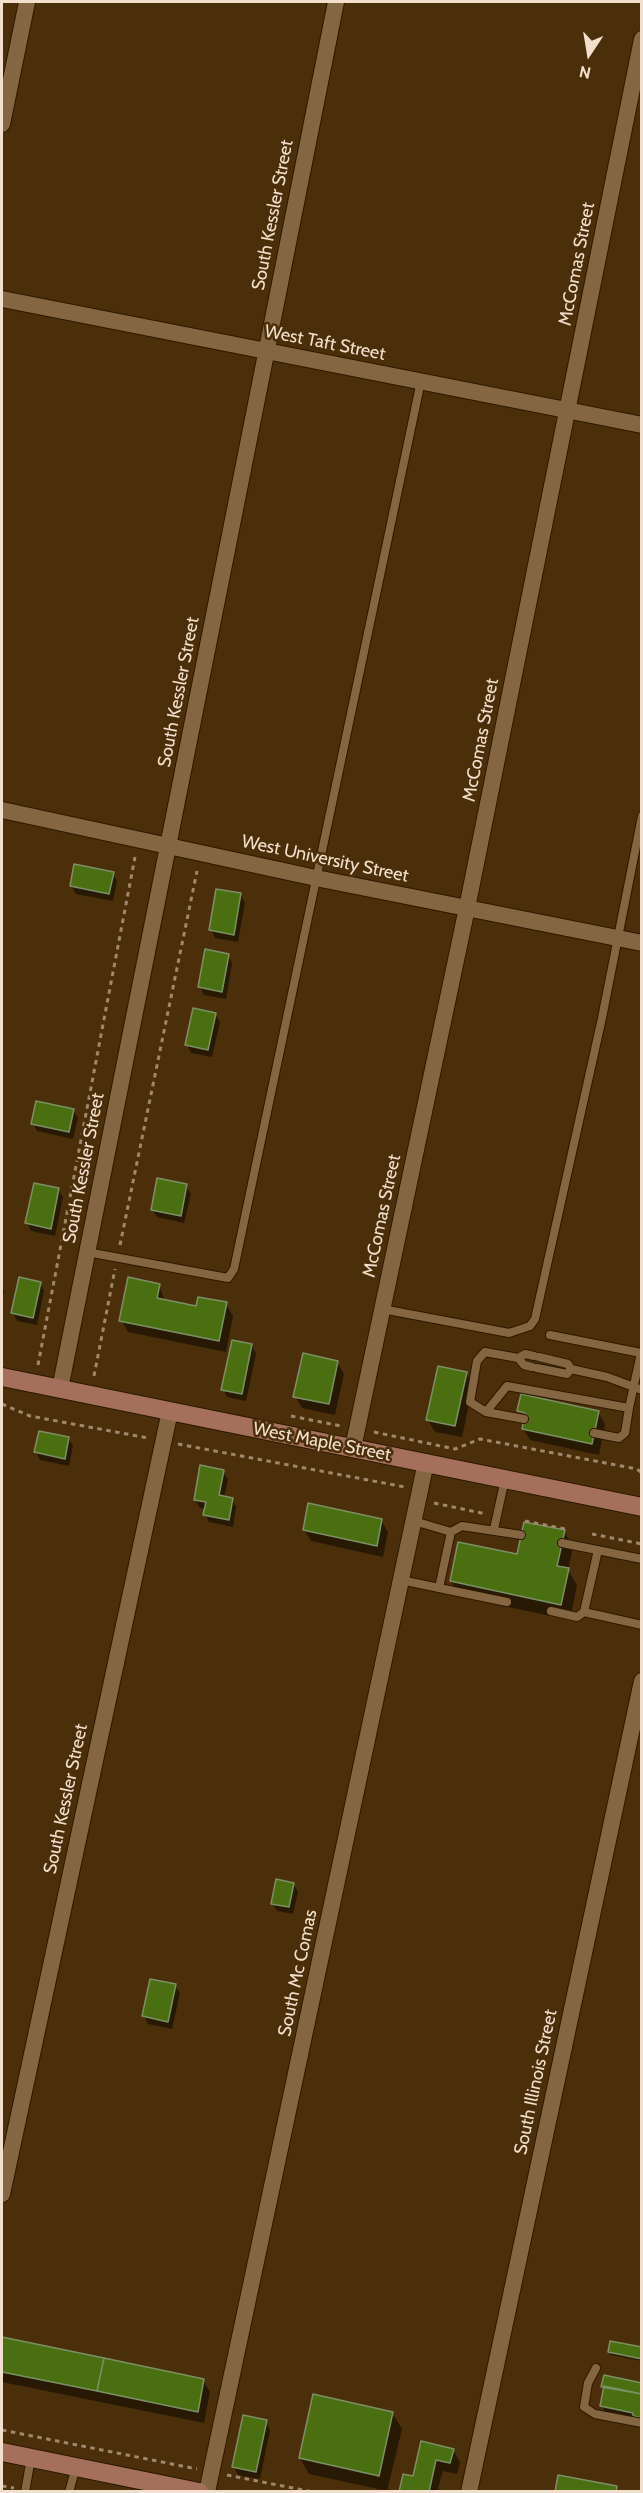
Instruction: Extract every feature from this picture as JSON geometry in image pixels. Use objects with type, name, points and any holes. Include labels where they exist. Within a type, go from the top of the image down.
[{"type":"street","points":[[2,124],[27,2]]},
{"type":"street","name":"South Kessler Street","points":[[60,1389],[336,2]]},
{"type":"street","name":"McComas Street","points":[[353,1448],[467,908],[642,39]]},
{"type":"street","name":"West Taft Street","points":[[2,298],[642,425]]},
{"type":"street","name":"West University Street","points":[[2,810],[316,878],[642,943]]},
{"type":"street","name":"West Maple Street","points":[[2,1377],[642,1507]]},
{"type":"street","name":"South Kessler Street","points":[[2,2194],[170,1411]]},
{"type":"street","name":"South Mc Comas","points":[[207,2492],[426,1462]]},
{"type":"street","name":"South Illinois Street","points":[[469,2492],[642,1681]]},
{"type":"street","points":[[2,2452],[198,2492]]},
{"type":"lane","points":[[87,1252],[228,1278],[231,1276],[421,381]]},
{"type":"lane","points":[[382,1310],[509,1333],[530,1326],[535,1319],[618,938],[642,816]]},
{"type":"lane","points":[[550,1335],[641,1353],[637,1389],[629,1408],[625,1433],[619,1437],[594,1433]]},
{"type":"lane","points":[[524,1419],[486,1412],[470,1402],[477,1361],[485,1352],[518,1358],[524,1365],[567,1374],[571,1369]]},
{"type":"lane","points":[[518,1358],[525,1354],[568,1364],[571,1369],[607,1377],[637,1389]]},
{"type":"lane","points":[[486,1412],[507,1386],[629,1408]]},
{"type":"lane","points":[[494,1529],[505,1479]]},
{"type":"lane","points":[[414,1521],[451,1532],[462,1526],[494,1529],[521,1535]]},
{"type":"lane","points":[[440,1588],[451,1532]]},
{"type":"lane","points":[[562,1544],[642,1559]]},
{"type":"lane","points":[[551,1611],[577,1617],[584,1612],[598,1550]]},
{"type":"lane","points":[[401,1580],[507,1602]]},
{"type":"lane","points":[[584,1612],[642,1625]]},
{"type":"lane","points":[[596,2367],[588,2383],[584,2407],[595,2414],[642,2423]]},
{"type":"lane","points":[[25,2492],[31,2458]]},
{"type":"lane","points":[[69,2492],[76,2467]]},
{"type":"path","points":[[38,1365],[135,858]]},
{"type":"path","points":[[94,1376],[197,871]]},
{"type":"path","points":[[29,1363],[104,1378]]},
{"type":"path","points":[[2,1404],[30,1416],[410,1488],[435,1504],[566,1529]]},
{"type":"path","points":[[290,1416],[455,1449],[480,1439],[637,1469],[642,1473]]},
{"type":"path","points":[[589,1534],[642,1544]]},
{"type":"path","points":[[2,2430],[313,2492]]},
{"type":"building","points":[[74,864],[114,872],[109,894],[70,886]]},
{"type":"building","points":[[216,889],[241,893],[234,935],[209,930]]},
{"type":"building","points":[[205,949],[229,954],[222,992],[198,987]]},
{"type":"building","points":[[193,1008],[216,1013],[208,1050],[185,1045]]},
{"type":"building","points":[[36,1101],[74,1109],[69,1132],[31,1124]]},
{"type":"building","points":[[157,1178],[187,1184],[181,1216],[151,1210]]},
{"type":"building","points":[[34,1183],[59,1188],[51,1229],[25,1223]]},
{"type":"building","points":[[19,1277],[41,1282],[33,1318],[11,1313]]},
{"type":"building","points":[[128,1277],[160,1284],[157,1298],[196,1306],[198,1297],[227,1302],[219,1341],[119,1321]]},
{"type":"building","points":[[232,1340],[252,1344],[242,1394],[221,1390]]},
{"type":"building","points":[[303,1353],[338,1361],[329,1404],[293,1397]]},
{"type":"building","points":[[438,1366],[467,1372],[455,1426],[426,1420]]},
{"type":"building","points":[[521,1394],[599,1411],[592,1444],[522,1429],[525,1413],[517,1411]]},
{"type":"building","points":[[39,1431],[69,1437],[65,1459],[34,1452]]},
{"type":"building","points":[[200,1465],[224,1470],[219,1495],[233,1498],[229,1520],[203,1515],[206,1502],[194,1500]]},
{"type":"building","points":[[308,1503],[382,1519],[377,1546],[303,1530]]},
{"type":"building","points":[[524,1522],[565,1530],[557,1566],[569,1568],[561,1605],[450,1581],[458,1542],[517,1554]]},
{"type":"building","points":[[276,1879],[294,1883],[289,1907],[271,1904]]},
{"type":"building","points":[[150,1979],[176,1984],[168,2022],[142,2016]]},
{"type":"building","points":[[2,2337],[104,2358],[97,2391],[2,2372]]},
{"type":"building","points":[[610,2341],[642,2347],[642,2359],[608,2352]]},
{"type":"building","points":[[104,2358],[204,2379],[198,2412],[97,2391]]},
{"type":"building","points":[[604,2375],[642,2383],[642,2394],[601,2387]]},
{"type":"building","points":[[604,2386],[642,2394],[642,2418],[633,2416],[633,2413],[600,2406]]},
{"type":"building","points":[[313,2394],[393,2412],[379,2476],[299,2458]]},
{"type":"building","points":[[243,2415],[267,2420],[256,2472],[232,2467]]},
{"type":"building","points":[[421,2441],[454,2449],[450,2463],[436,2460],[429,2492],[399,2492],[403,2474],[413,2476]]},
{"type":"building","points":[[558,2475],[617,2486],[616,2492],[555,2492]]}]
